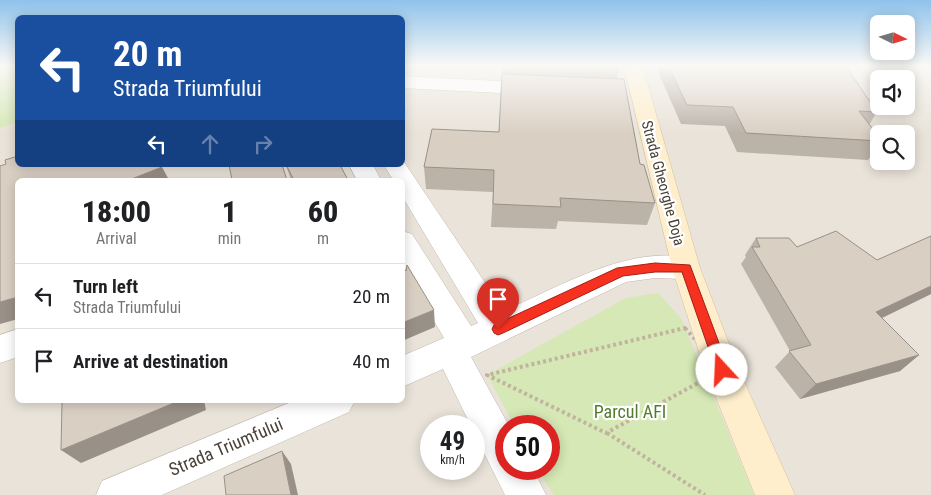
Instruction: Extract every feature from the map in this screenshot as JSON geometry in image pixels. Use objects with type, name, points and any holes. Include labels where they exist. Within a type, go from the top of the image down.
[{"type":"main road","name":"Strada Gheorghe Doja","points":[[631,88],[631,93],[686,268],[722,370],[775,495]]},
{"type":"street","points":[[519,88],[556,90]]},
{"type":"street","points":[[397,167],[404,178]]},
{"type":"street","points":[[405,179],[498,329]]},
{"type":"street","points":[[405,247],[458,348],[495,433]]},
{"type":"street","points":[[405,371],[621,272],[655,267],[686,268]]},
{"type":"street","points":[[0,349],[15,343]]},
{"type":"street","name":"Strada Triumfului","points":[[116,495],[330,403]]},
{"type":"street","points":[[518,480],[526,495]]},
{"type":"path","points":[[606,433],[722,370],[685,328],[487,374],[606,433],[705,495]]},
{"type":"shaded area","points":[[0,88],[15,88],[15,167],[405,167],[405,88],[870,88],[870,115],[915,115],[915,88],[931,88],[931,495],[0,495]]},
{"type":"green space","points":[[0,88],[15,88],[15,123],[0,128]]},
{"type":"green space","name":"Parcul AFI","points":[[658,293],[681,318],[754,495],[554,495],[544,480],[560,480],[560,415],[509,415],[487,375],[626,298]]},
{"type":"building","points":[[501,88],[626,88],[640,164],[644,165],[655,203],[560,198],[561,207],[493,204],[494,170],[424,167],[432,129],[499,132]]},
{"type":"building","points":[[679,88],[861,88],[870,102],[870,112],[859,111],[870,125],[870,140],[746,133],[733,107],[687,105]]},
{"type":"building","points":[[15,157],[15,167],[162,167],[134,178],[15,178],[15,298],[0,302],[0,166],[6,164],[5,160]]},
{"type":"building","points":[[229,167],[283,167],[286,178],[232,178]]},
{"type":"building","points":[[287,167],[341,167],[347,178],[293,178]]},
{"type":"building","points":[[836,231],[877,260],[931,236],[931,286],[876,312],[919,355],[816,384],[789,351],[811,345],[752,247],[760,247],[756,238],[789,238],[797,247]]},
{"type":"building","points":[[407,265],[434,310],[405,322],[405,270],[406,271]]},
{"type":"building","points":[[62,403],[174,403],[61,450]]},
{"type":"building","points":[[282,451],[291,495],[226,495],[224,476]]},
{"type":"route","points":[[498,329],[621,272],[635,268],[686,268],[722,370]]}]
